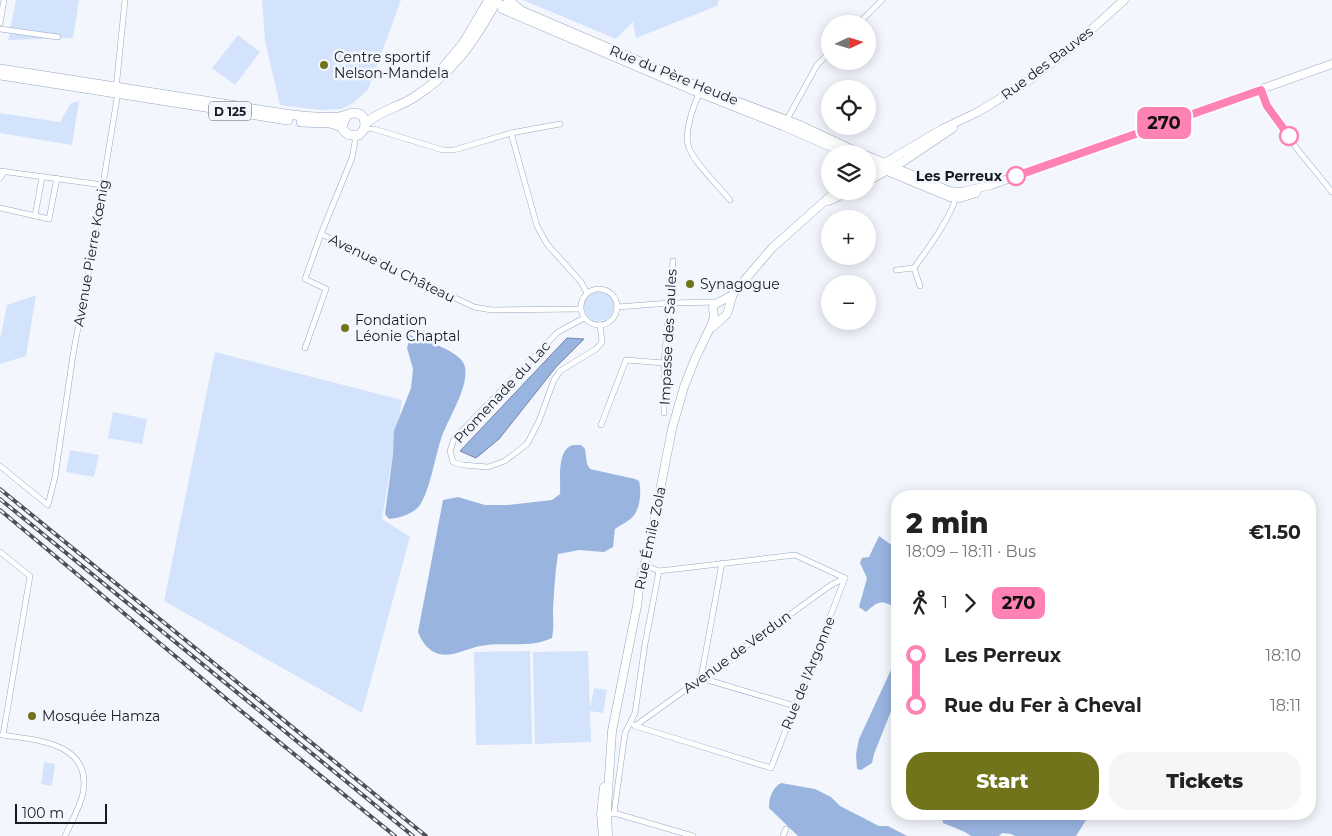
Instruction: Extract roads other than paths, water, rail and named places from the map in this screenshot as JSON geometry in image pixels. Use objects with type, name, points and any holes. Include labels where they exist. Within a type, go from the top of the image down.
[{"type":"main road","points":[[508,0],[520,10]]},
{"type":"main road","name":"Rue des Bauves","points":[[879,168],[912,156],[964,120],[1024,84],[1069,50],[1124,0]]},
{"type":"main road","points":[[347,115],[342,127],[349,135],[356,136],[362,133],[365,126],[379,114],[414,98],[448,70],[474,41],[492,3]]},
{"type":"main road","points":[[117,91],[294,115],[325,117],[354,113],[360,115],[397,102],[428,81],[454,56],[492,3]]},
{"type":"main road","name":"Rue du Père Heude","points":[[492,3],[520,10],[701,90]]},
{"type":"main road","name":"Rue du Père Heude","points":[[492,3],[701,90],[840,145]]},
{"type":"main road","points":[[879,168],[953,195],[991,185],[1332,64]]},
{"type":"main road","name":"D 125","points":[[0,69],[299,122],[330,123],[342,127]]},
{"type":"main road","name":"D 125","points":[[0,75],[117,91]]},
{"type":"main road","points":[[360,115],[365,126]]},
{"type":"main road","name":"Rue des Bauves","points":[[879,168],[942,129],[964,120]]},
{"type":"main road","name":"Rue du Père Heude","points":[[785,123],[828,145]]},
{"type":"main road","points":[[912,156],[910,166],[915,176]]},
{"type":"main road","points":[[879,168],[915,176],[953,195]]},
{"type":"main road","points":[[734,292],[727,314],[723,317],[718,317],[713,311],[714,305],[734,292],[772,248],[826,200]]},
{"type":"main road","points":[[820,206],[832,200]]},
{"type":"main road","points":[[720,302],[726,304],[728,309]]},
{"type":"main road","name":"Rue Émile Zola","points":[[608,836],[604,782],[611,750],[612,731],[637,606],[640,580],[648,552],[677,409],[692,366],[709,332],[713,311]]},
{"type":"main road","name":"Rue Émile Zola","points":[[709,332],[723,317]]},
{"type":"main road","name":"Rue Émile Zola","points":[[603,836],[607,814]]},
{"type":"street","points":[[0,23],[4,0]]},
{"type":"street","name":"Avenue Pierre Kœnig","points":[[0,466],[48,505],[55,477],[72,355],[103,185],[117,91],[125,0]]},
{"type":"street","points":[[867,15],[882,0]]},
{"type":"street","points":[[0,29],[58,37]]},
{"type":"street","points":[[785,123],[821,61]]},
{"type":"street","points":[[701,90],[688,130],[688,146],[694,157],[730,200]]},
{"type":"street","points":[[1261,90],[1267,106],[1332,192]]},
{"type":"street","points":[[365,126],[443,150],[454,150],[510,133],[560,124]]},
{"type":"street","points":[[510,133],[537,226],[547,244],[581,282],[587,293]]},
{"type":"street","points":[[305,348],[326,289],[305,279],[352,158],[356,136]]},
{"type":"street","points":[[0,178],[2,171],[103,185]]},
{"type":"street","points":[[35,216],[42,176]]},
{"type":"street","points":[[0,208],[49,219],[57,178]]},
{"type":"street","points":[[914,268],[949,212],[953,195]]},
{"type":"street","name":"Avenue du Château","points":[[321,234],[474,307],[492,310],[580,309]]},
{"type":"street","name":"Impasse des Saules","points":[[664,413],[664,363],[673,261]]},
{"type":"street","points":[[896,270],[914,268]]},
{"type":"street","points":[[914,268],[920,286]]},
{"type":"street","points":[[598,289],[609,292],[616,301],[617,307],[610,322],[600,325],[591,324],[584,318],[580,309],[587,293],[598,289]]},
{"type":"street","points":[[704,302],[713,311]]},
{"type":"street","points":[[617,307],[720,302]]},
{"type":"street","name":"Promenade du Lac","points":[[584,318],[558,332],[454,438],[450,451],[453,462],[462,466],[488,467],[505,461],[527,444],[539,422],[554,380],[560,371],[596,349],[602,342],[600,325]]},
{"type":"street","points":[[601,425],[626,360],[664,363]]},
{"type":"street","points":[[0,552],[30,576],[1,735],[48,743],[63,748],[73,756],[80,767],[83,778],[82,794],[65,836]]},
{"type":"street","points":[[644,565],[659,571],[795,555],[845,578]]},
{"type":"street","points":[[722,563],[701,678],[794,706]]},
{"type":"street","points":[[659,571],[645,644],[633,724],[625,734],[607,814],[693,836]]},
{"type":"street","name":"Avenue de Verdun","points":[[633,724],[831,585],[845,578]]},
{"type":"street","name":"Rue de l'Argonne","points":[[633,724],[771,768],[845,578]]},
{"type":"street","points":[[783,836],[786,829]]},
{"type":"railway","points":[[0,489],[426,836]]},
{"type":"railway","points":[[0,499],[413,836]]},
{"type":"railway","points":[[0,510],[241,711],[395,836]]},
{"type":"place","name":"Centre sportif Nelson-Mandela","points":[[324,65]]},
{"type":"place","name":"Les Perreux","points":[[1016,176]]},
{"type":"place","name":"Synagogue","points":[[690,284]]},
{"type":"place","name":"Fondation Léonie Chaptal","points":[[345,328]]},
{"type":"place","name":"Mosquée Hamza","points":[[32,716]]}]
